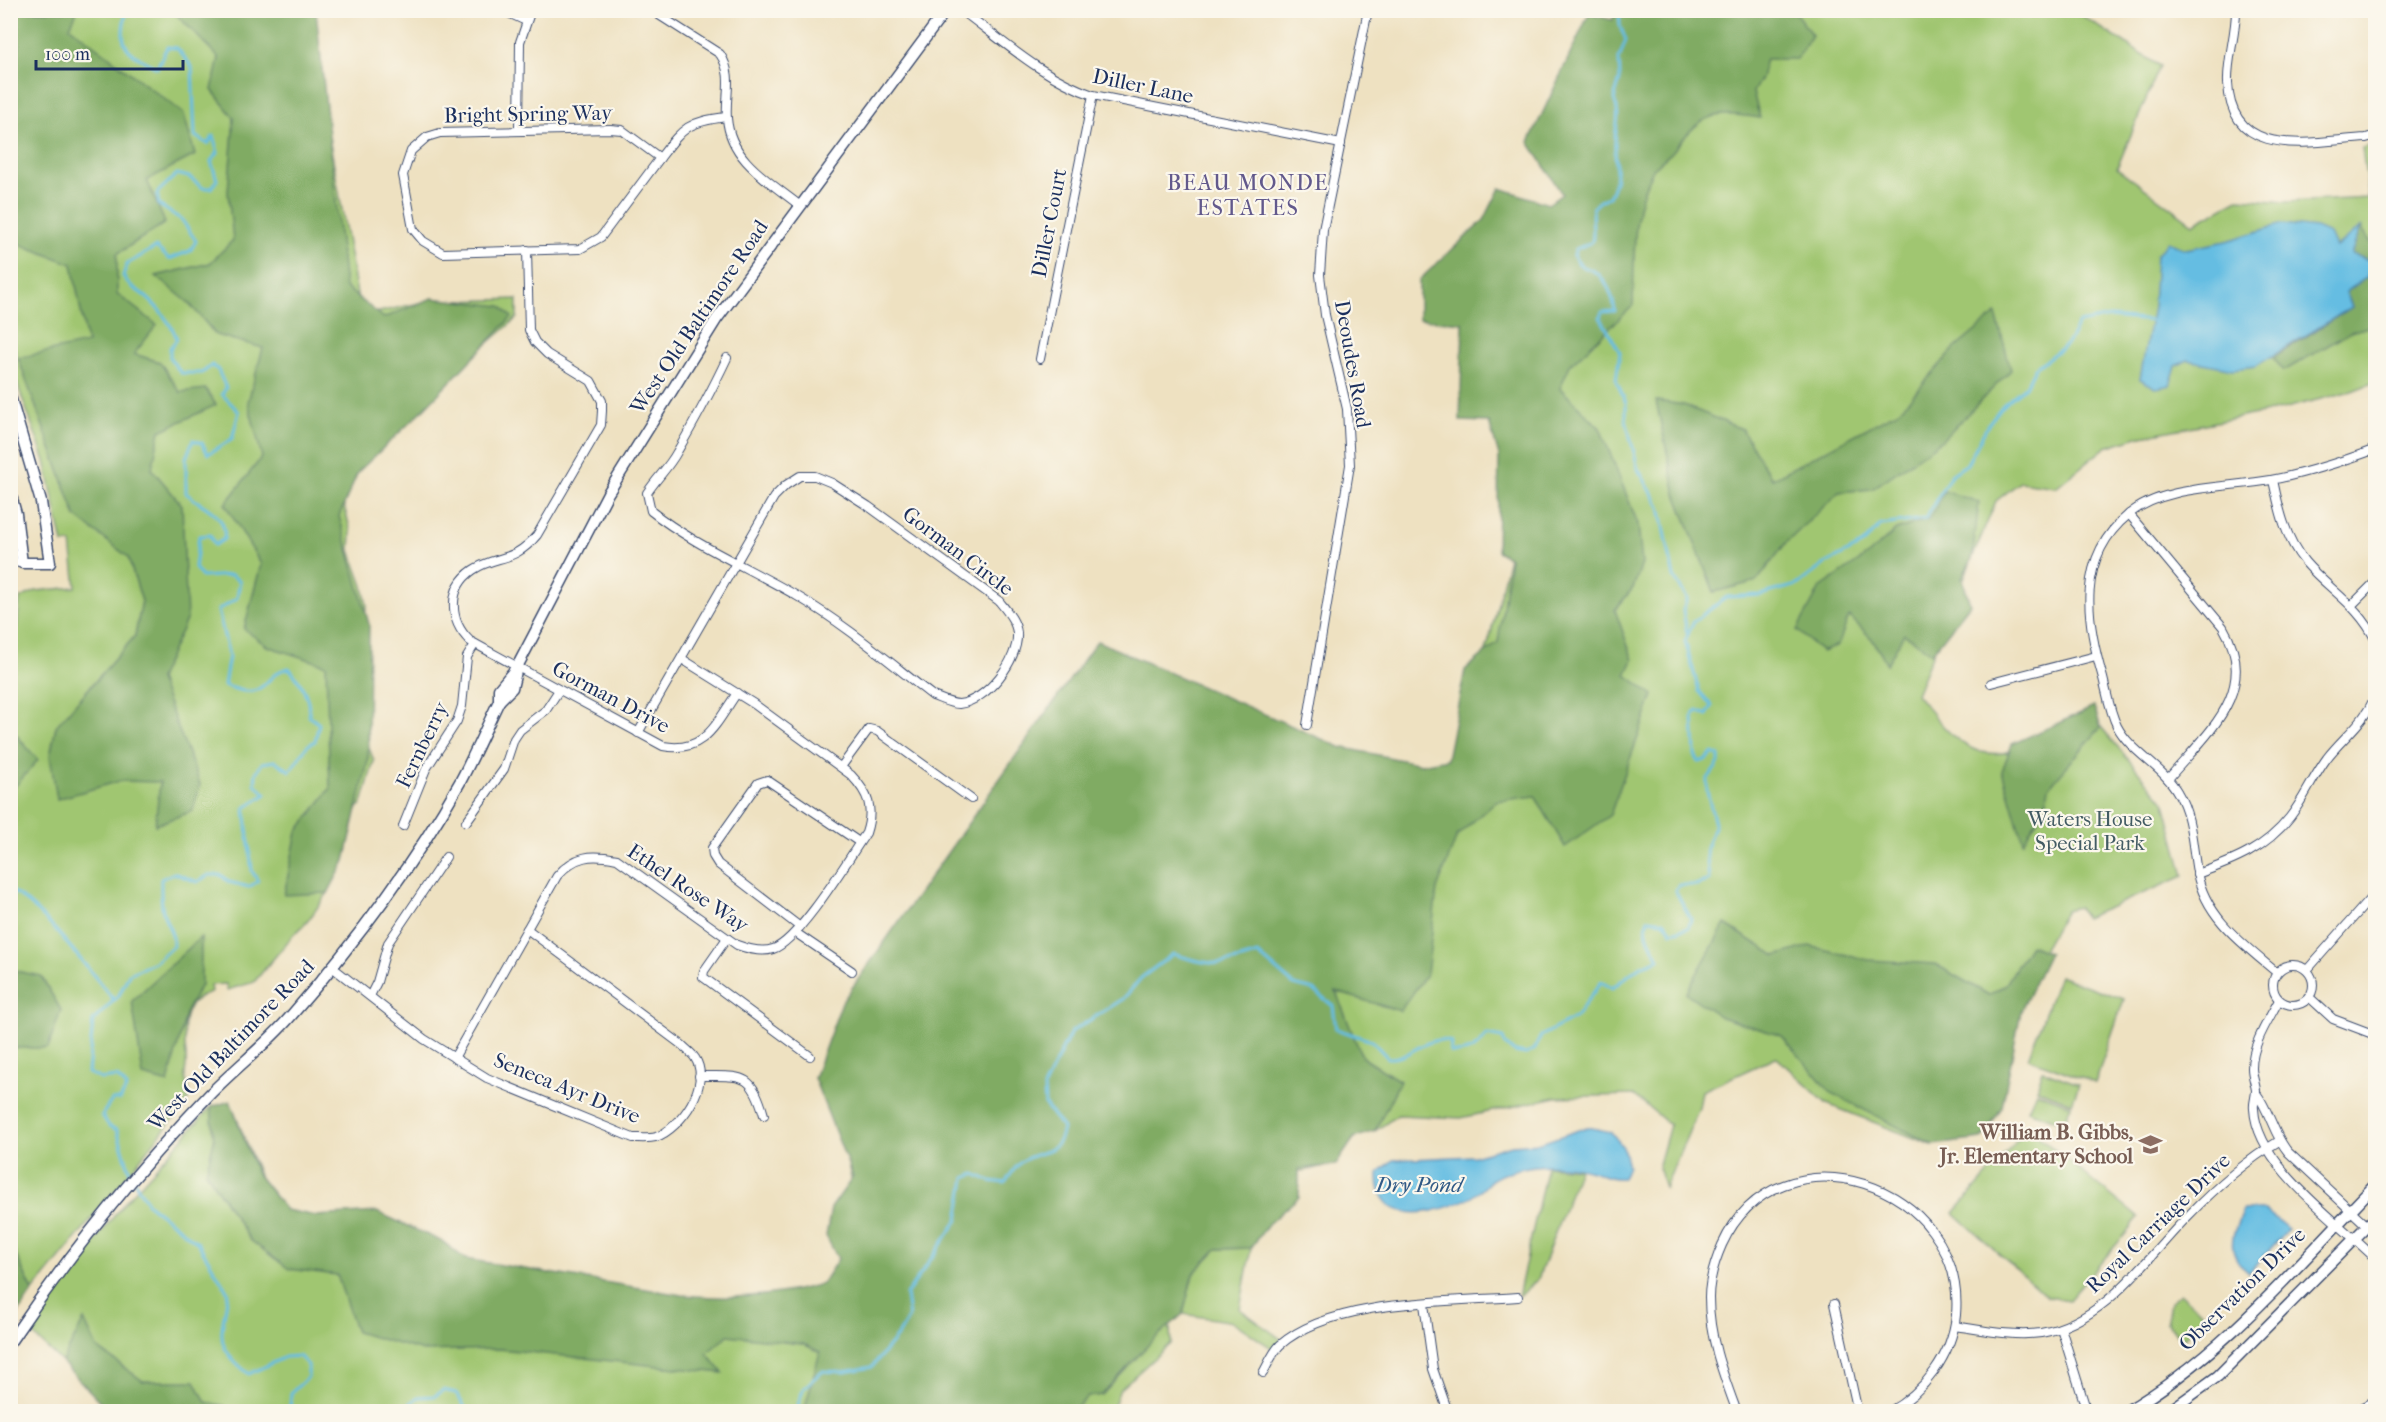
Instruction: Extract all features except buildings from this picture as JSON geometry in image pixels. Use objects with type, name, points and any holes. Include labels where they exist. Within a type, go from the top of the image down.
[{"type":"street","points":[[501,10],[526,21]]},
{"type":"street","points":[[519,131],[517,71],[520,42],[531,10]]},
{"type":"street","points":[[651,10],[720,54],[727,64],[729,83],[726,117],[736,152],[756,172],[799,205]]},
{"type":"street","name":"West Old Baltimore Road","points":[[10,1342],[94,1224],[125,1186],[210,1094],[289,1019],[332,967],[404,870],[460,782],[499,701],[499,689],[517,667],[603,503],[647,427],[716,320],[799,205],[946,10]]},
{"type":"street","name":"Diller Lane","points":[[961,10],[1052,78],[1093,95],[1341,144]]},
{"type":"street","name":"Deoudes Road","points":[[1307,725],[1350,465],[1347,409],[1324,315],[1320,275],[1323,230],[1368,10]]},
{"type":"street","points":[[2236,10],[2227,81],[2229,100],[2233,112],[2252,133],[2277,143],[2366,138],[2376,135]]},
{"type":"street","name":"Diller Court","points":[[1040,358],[1093,95]]},
{"type":"street","name":"Bright Spring Way","points":[[660,158],[622,130],[440,133],[427,137],[411,151],[404,175],[413,229],[423,241],[443,253],[580,249],[601,237],[678,135],[695,121],[726,117]]},
{"type":"street","points":[[475,644],[461,632],[455,620],[453,610],[457,587],[475,569],[525,549],[537,536],[601,425],[602,401],[591,381],[547,354],[535,342],[529,330],[527,250]]},
{"type":"street","points":[[727,358],[703,409],[684,436],[677,453],[647,493],[647,503],[657,516],[737,562]]},
{"type":"street","points":[[10,396],[41,502],[50,562],[10,562]]},
{"type":"street","points":[[2276,972],[2225,927],[2203,894],[2197,874],[2187,814],[2168,779],[2128,742],[2117,726],[2096,656],[2088,607],[2091,577],[2101,550],[2114,529],[2129,513],[2162,496],[2273,480],[2337,463],[2376,449]]},
{"type":"street","name":"Gorman Circle","points":[[638,732],[774,497],[800,476],[815,476],[868,506],[999,601],[1010,614],[1017,632],[1014,650],[1008,663],[986,691],[972,701],[958,704],[949,702],[933,696],[799,597],[737,562]]},
{"type":"street","points":[[2273,480],[2281,518],[2293,544],[2318,576],[2352,605],[2366,621],[2376,641]]},
{"type":"street","points":[[10,492],[16,514],[22,563]]},
{"type":"street","points":[[2129,513],[2223,627],[2230,639],[2236,665],[2237,683],[2228,707],[2168,779]]},
{"type":"street","points":[[2352,605],[2376,581]]},
{"type":"street","name":"Gorman Drive","points":[[475,644],[663,746],[680,749],[707,737],[737,693]]},
{"type":"street","name":"Fernberry","points":[[403,826],[426,769],[457,721],[462,706],[468,657],[475,644]]},
{"type":"street","points":[[1991,682],[2096,656]]},
{"type":"street","name":"Ethel Rose Way","points":[[454,1058],[557,876],[567,864],[594,855],[617,859],[737,945],[753,950],[774,949],[798,930],[859,842],[871,818],[870,802],[864,789],[841,767],[737,693],[682,659]]},
{"type":"street","points":[[466,822],[504,769],[514,739],[520,730],[546,710],[559,690]]},
{"type":"street","points":[[2197,874],[2249,854],[2271,838],[2291,816],[2328,757],[2363,717],[2376,692]]},
{"type":"street","points":[[841,767],[869,729],[877,731],[971,799]]},
{"type":"street","points":[[852,971],[718,864],[713,856],[712,848],[758,783],[767,780],[859,842]]},
{"type":"street","points":[[370,996],[388,943],[446,856]]},
{"type":"street","points":[[2307,970],[2376,892]]},
{"type":"street","points":[[527,929],[682,1045],[696,1059],[699,1076],[742,1078],[756,1088],[764,1115]]},
{"type":"street","points":[[727,938],[704,971],[704,977],[810,1056]]},
{"type":"street","points":[[2279,1000],[2297,1005],[2309,997],[2315,984],[2307,970],[2298,965],[2290,965],[2281,967],[2276,972],[2273,986],[2279,1000],[2255,1050],[2252,1067],[2256,1093],[2254,1108],[2267,1148],[2292,1181],[2376,1259]]},
{"type":"street","name":"Seneca Ayr Drive","points":[[332,967],[424,1039],[487,1078],[633,1138],[654,1137],[673,1128],[696,1098],[699,1076]]},
{"type":"street","points":[[2309,997],[2333,1018],[2370,1033]]},
{"type":"street","points":[[2256,1093],[2263,1102],[2279,1141],[2371,1230]]},
{"type":"street","name":"Royal Carriage Drive","points":[[1955,1326],[2016,1334],[2039,1333],[2061,1328],[2098,1308],[2218,1185],[2279,1141]]},
{"type":"street","points":[[1737,1412],[1717,1357],[1711,1325],[1709,1295],[1715,1260],[1730,1227],[1759,1197],[1795,1180],[1834,1178],[1859,1181],[1904,1203],[1919,1216],[1946,1253],[1952,1271],[1956,1307],[1955,1326],[1947,1348],[1928,1380],[1908,1401],[1889,1412]]},
{"type":"street","name":"Observation Drive","points":[[2125,1412],[2149,1398],[2189,1367],[2241,1322],[2376,1184]]},
{"type":"street","name":"Observation Drive","points":[[2168,1412],[2218,1376],[2355,1239],[2371,1230],[2376,1217]]},
{"type":"street","points":[[1263,1373],[1279,1346],[1312,1323],[1363,1310],[1518,1297]]},
{"type":"street","points":[[1424,1304],[1433,1369],[1448,1412]]},
{"type":"street","points":[[1834,1304],[1858,1412]]},
{"type":"street","points":[[2061,1328],[2087,1412]]},
{"type":"street","points":[[2353,1412],[2376,1400]]},
{"type":"green space","points":[[25,10],[302,11],[329,137],[361,316],[424,302],[517,299],[517,318],[336,476],[351,532],[350,550],[363,586],[367,606],[364,615],[369,748],[374,761],[362,803],[350,819],[319,893],[328,893],[309,920],[295,933],[254,982],[227,990],[226,984],[210,985],[211,992],[194,1002],[189,1009],[184,1026],[185,1076],[190,1091],[186,1095],[190,1098],[33,1291],[10,1243],[10,993],[23,973],[11,970],[10,761],[26,747],[11,728],[11,630],[17,628],[20,598],[36,591],[76,587],[71,543],[63,544],[45,461],[11,367],[11,362],[17,356],[10,338],[10,19]],"holes":[[[133,572],[143,589],[144,645],[77,702],[135,636],[142,601]]]},
{"type":"green space","points":[[10,11],[77,11],[70,27],[184,114],[195,155],[147,180],[165,223],[117,254],[117,294],[157,325],[134,354],[160,362],[180,392],[206,389],[216,405],[160,431],[152,469],[182,505],[187,618],[159,679],[200,784],[193,811],[155,825],[160,782],[120,781],[57,799],[50,756],[56,726],[135,636],[142,601],[128,557],[76,517],[18,358],[87,343],[72,264],[11,241],[10,93],[19,45]]},
{"type":"green space","points":[[173,11],[316,11],[345,287],[384,318],[432,298],[501,306],[512,317],[420,413],[358,472],[339,516],[369,624],[368,761],[345,861],[328,893],[284,895],[297,832],[330,789],[326,665],[267,646],[244,629],[261,564],[225,504],[262,457],[248,402],[263,348],[216,335],[189,303],[156,276],[210,263],[233,240],[228,192],[234,118],[212,90],[219,58]]},
{"type":"green space","points":[[1614,11],[1794,11],[1812,35],[1797,59],[1766,59],[1761,78],[1753,92],[1760,118],[1719,115],[1701,122],[1683,138],[1671,154],[1655,167],[1640,202],[1637,219],[1633,306],[1570,365],[1560,388],[1600,428],[1638,524],[1642,564],[1633,588],[1615,610],[1633,660],[1626,675],[1653,695],[1610,815],[1565,847],[1535,796],[1496,801],[1457,836],[1437,889],[1427,974],[1400,1011],[1336,992],[1362,1057],[1400,1081],[1375,1131],[1354,1138],[1336,1165],[1299,1169],[1299,1197],[1268,1224],[1251,1248],[1217,1249],[1193,1274],[1183,1314],[1151,1342],[1102,1395],[1088,1397],[1072,1411],[804,1411],[820,1352],[803,1344],[728,1335],[707,1353],[723,1373],[500,1349],[423,1351],[356,1332],[337,1275],[289,1269],[250,1240],[206,1172],[214,1140],[211,1107],[230,1101],[257,1174],[286,1210],[316,1216],[377,1212],[443,1242],[465,1259],[682,1295],[753,1296],[787,1292],[822,1284],[838,1259],[826,1236],[831,1208],[853,1177],[814,1078],[842,1002],[1097,641],[1340,747],[1421,764],[1447,759],[1465,670],[1498,642],[1510,558],[1497,551],[1499,456],[1489,422],[1460,421],[1463,323],[1419,319],[1419,280],[1484,220],[1500,188],[1548,204],[1562,194],[1529,142],[1589,14],[1613,20]]},
{"type":"green space","name":"Waters House Special Park","points":[[1737,11],[2075,11],[2160,66],[2117,168],[2193,224],[2240,198],[2285,202],[2369,198],[2362,148],[2375,144],[2375,382],[2352,391],[2278,410],[2137,437],[2106,447],[2056,487],[2020,482],[1996,501],[1916,694],[1940,723],[1966,745],[1979,751],[1995,754],[2013,751],[2033,743],[2063,721],[2089,713],[2096,733],[2101,727],[2165,803],[2184,876],[2085,918],[2078,907],[2066,910],[1932,1145],[1827,1104],[1776,1057],[1702,1091],[1699,1108],[1665,1188],[1658,1168],[1670,1125],[1634,1095],[1556,1097],[1461,1118],[1398,1115],[1375,1131],[1392,1096],[1389,1096],[1333,1164],[1295,1173],[1199,1239],[1166,1269],[1171,1343],[1120,1389],[1112,1411],[828,1411],[873,1284],[839,1121],[1444,792],[1490,637],[1598,184]]},
{"type":"green space","points":[[2361,227],[2375,249],[2375,325],[2351,332],[2284,371],[2273,358],[2352,307],[2346,292],[2367,277],[2371,261],[2351,254]]},
{"type":"green space","points":[[1996,314],[2011,370],[1941,441],[1872,489],[1839,492],[1785,544],[1757,581],[1714,592],[1676,494],[1656,401],[1684,405],[1742,429],[1772,479],[1899,411],[1954,349]]},
{"type":"green space","points":[[1944,491],[1979,502],[1972,559],[1962,577],[1970,604],[1932,653],[1904,634],[1887,664],[1872,639],[1849,616],[1838,645],[1822,652],[1797,630],[1820,588],[1869,554],[1896,530],[1930,518]]},
{"type":"green space","points":[[2094,707],[2101,727],[2049,787],[2046,806],[2023,842],[2002,771],[2012,744]]},
{"type":"green space","points":[[10,728],[38,760],[11,791],[10,791]]},
{"type":"green space","points":[[1725,924],[1776,956],[1809,946],[1869,960],[1935,964],[1989,995],[2006,984],[2030,945],[2049,953],[2021,1011],[2002,1107],[1982,1139],[1933,1145],[1831,1093],[1782,1036],[1721,1017],[1686,993]]},
{"type":"green space","points":[[201,937],[201,985],[187,1010],[168,1083],[143,1076],[132,1001]]},
{"type":"green space","points":[[10,970],[41,976],[61,1010],[48,1048],[11,1048]]},
{"type":"green space","points":[[2059,976],[2124,999],[2095,1083],[2028,1058]]},
{"type":"green space","points":[[2043,1071],[2079,1084],[2072,1103],[2036,1089]]},
{"type":"green space","points":[[2036,1092],[2071,1105],[2064,1123],[2028,1110]]},
{"type":"green space","points":[[230,1101],[266,1193],[283,1225],[443,1242],[465,1259],[783,1342],[803,1344],[821,1352],[806,1411],[156,1412],[140,1379],[97,1348],[84,1321],[62,1362],[31,1333],[74,1267],[125,1202],[211,1107],[212,1119]]},
{"type":"green space","points":[[2028,1128],[2139,1218],[2069,1300],[2047,1297],[1954,1213]]},
{"type":"green space","points":[[1547,1166],[1579,1169],[1538,1279],[1518,1297]]},
{"type":"green space","points":[[10,1243],[33,1291],[11,1324],[10,1324]]},
{"type":"green space","points":[[1251,1248],[1240,1309],[1285,1342],[1276,1351],[1233,1322],[1183,1314],[1193,1274],[1217,1249]]},
{"type":"green space","points":[[2180,1293],[2206,1316],[2183,1340],[2167,1323],[2170,1302]]},
{"type":"green space","points":[[84,1320],[97,1348],[143,1381],[195,1381],[206,1402],[225,1406],[231,1411],[109,1411],[62,1362]]},
{"type":"water","points":[[2282,224],[2316,228],[2330,234],[2336,247],[2361,227],[2351,254],[2371,261],[2367,277],[2346,292],[2352,307],[2256,366],[2233,369],[2188,360],[2176,366],[2170,385],[2156,388],[2140,379],[2153,307],[2156,256],[2167,242],[2186,249],[2227,241]]},
{"type":"water","name":"Dry Pond","points":[[1587,1127],[1611,1132],[1623,1147],[1628,1166],[1623,1178],[1569,1166],[1528,1167],[1491,1180],[1480,1191],[1451,1206],[1416,1213],[1401,1211],[1388,1204],[1380,1192],[1378,1173],[1393,1160],[1474,1156],[1512,1145],[1541,1143]]},
{"type":"water","points":[[2243,1210],[2265,1210],[2288,1229],[2249,1273],[2236,1258],[2232,1243]]},
{"type":"waterway","points":[[127,10],[123,32],[124,40],[131,52],[157,68],[167,47],[177,48],[192,67],[195,136],[208,144],[213,136],[218,153],[211,161],[217,180],[212,188],[203,188],[189,177],[177,174],[157,193],[159,205],[182,220],[196,241],[190,251],[169,259],[156,247],[127,264],[123,276],[131,286],[154,305],[172,327],[177,339],[170,348],[170,358],[181,373],[202,373],[212,365],[218,370],[226,388],[222,394],[239,412],[232,439],[208,454],[202,443],[193,440],[186,458],[186,493],[213,512],[222,523],[224,530],[224,539],[215,545],[210,535],[199,536],[195,568],[202,577],[231,575],[240,581],[237,598],[218,610],[229,656],[224,685],[239,690],[258,690],[280,671],[289,668],[304,690],[309,716],[319,724],[315,741],[307,746],[290,771],[275,761],[262,763],[256,773],[255,784],[266,794],[245,808],[252,871],[258,881],[249,887],[229,882],[221,875],[209,875],[197,882],[174,873],[161,879],[162,909],[172,934],[173,946],[155,962],[129,974],[119,995],[93,1021],[88,1073],[101,1079],[117,1077],[127,1087],[120,1100],[112,1100],[102,1115],[109,1126],[117,1130],[131,1176]]},
{"type":"waterway","points":[[1619,10],[1620,26],[1626,40],[1619,59],[1620,79],[1614,99],[1618,117],[1615,139],[1616,177],[1609,197],[1601,200],[1593,209],[1592,242],[1576,249],[1574,255],[1578,263],[1599,275],[1608,287],[1613,302],[1615,311],[1602,312],[1600,317],[1620,352],[1616,380],[1626,403],[1626,420],[1638,469],[1660,507],[1674,577],[1687,598],[1683,610],[1687,633]]},
{"type":"waterway","points":[[2365,270],[2376,269]]},
{"type":"waterway","points":[[796,1412],[803,1389],[822,1371],[844,1372],[872,1367],[899,1334],[909,1317],[906,1295],[958,1220],[965,1178],[975,1174],[990,1181],[1005,1183],[1021,1162],[1053,1148],[1061,1137],[1063,1128],[1045,1105],[1044,1086],[1071,1032],[1123,999],[1141,978],[1173,954],[1207,963],[1224,963],[1258,954],[1294,985],[1314,990],[1333,1006],[1336,1029],[1372,1041],[1388,1058],[1396,1058],[1433,1041],[1442,1040],[1451,1042],[1450,1052],[1467,1051],[1479,1044],[1487,1035],[1503,1038],[1505,1045],[1515,1052],[1526,1054],[1534,1050],[1541,1036],[1576,1017],[1601,982],[1612,988],[1639,967],[1659,959],[1647,934],[1648,919],[1664,921],[1672,932],[1688,928],[1691,919],[1675,890],[1680,885],[1696,885],[1709,880],[1706,848],[1715,824],[1707,791],[1707,780],[1719,763],[1719,756],[1713,753],[1699,762],[1695,755],[1693,716],[1697,711],[1707,715],[1712,706],[1699,691],[1685,641],[1694,621],[1727,597],[1760,595],[1797,585],[1825,564],[1863,544],[1881,525],[1925,519],[1951,475],[1967,464],[1989,423],[2003,405],[2026,386],[2035,368],[2067,344],[2079,323],[2110,317],[2153,321]]},
{"type":"waterway","points":[[10,890],[50,924],[114,1000]]},
{"type":"waterway","points":[[135,1182],[148,1204],[198,1243],[228,1292],[222,1337],[224,1346],[237,1363],[249,1374],[285,1357],[299,1356],[308,1365],[308,1377],[291,1393],[290,1408],[297,1412]]},
{"type":"waterway","points":[[403,1412],[403,1409],[418,1397],[435,1396],[443,1390],[456,1393],[466,1409],[475,1412]]},
{"type":"place","name":"William B. Gibbs, Jr. Elementary School","points":[[2151,1144]]},
{"type":"district","name":"BEAU MONDE ESTATES","points":[[1248,196]]}]
